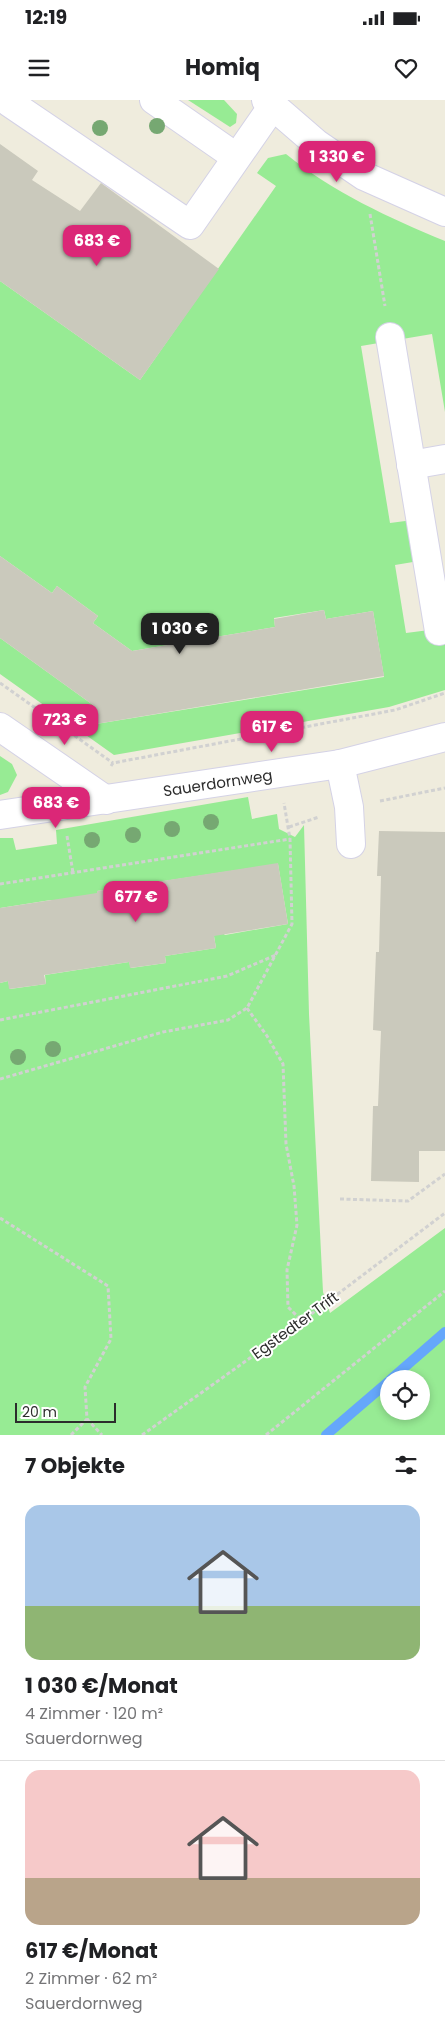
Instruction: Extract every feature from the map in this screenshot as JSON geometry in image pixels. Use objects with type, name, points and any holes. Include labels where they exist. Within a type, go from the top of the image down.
[{"type":"street","points":[[12,100],[10,103],[190,225],[269,104],[317,144],[364,176],[445,212]]},
{"type":"street","points":[[154,100],[236,157]]},
{"type":"street","points":[[390,337],[439,631]]},
{"type":"street","points":[[411,465],[445,459]]},
{"type":"street","points":[[0,727],[102,797]]},
{"type":"street","name":"Sauerdornweg","points":[[0,815],[102,797],[279,774],[340,764],[445,737]]},
{"type":"street","points":[[340,764],[349,807],[351,844]]},
{"type":"path","points":[[374,240],[383,295]]},
{"type":"path","points":[[0,683],[113,762],[396,710],[445,693]]},
{"type":"path","points":[[0,1079],[163,1032],[228,1020],[247,1008],[292,924],[290,839],[272,732]]},
{"type":"path","points":[[102,797],[113,762]]},
{"type":"path","points":[[66,832],[73,873]]},
{"type":"path","points":[[0,884],[290,839]]},
{"type":"path","points":[[0,1020],[228,976],[277,955]]},
{"type":"path","points":[[247,1008],[267,1036],[282,1064],[286,1144],[294,1186],[297,1225],[287,1270],[288,1307],[302,1321]]},
{"type":"path","points":[[340,1200],[408,1201],[445,1174]]},
{"type":"path","name":"Egstedter Trift","points":[[142,1435],[302,1321],[445,1212]]},
{"type":"path","points":[[0,1218],[108,1286],[111,1339],[85,1387],[87,1419],[102,1435]]},
{"type":"path","points":[[266,1435],[445,1291]]},
{"type":"path","points":[[72,1435],[87,1419]]},
{"type":"green space","points":[[188,100],[224,100],[237,114],[236,123],[230,127]]},
{"type":"green space","points":[[286,154],[304,168],[362,203],[445,241],[445,412],[432,334],[361,346],[390,523],[413,520],[419,561],[395,565],[406,633],[445,628],[445,690],[389,707],[114,755],[0,674],[0,638],[93,705],[96,724],[384,677],[373,611],[326,619],[324,610],[274,618],[275,627],[132,651],[93,623],[98,616],[57,586],[52,593],[0,556],[0,281],[140,380],[276,186],[257,173],[268,158]]},
{"type":"green space","points":[[0,756],[12,764],[17,775],[8,792],[0,795]]},
{"type":"green space","points":[[248,797],[252,819],[277,814],[279,829],[295,837],[304,825],[309,1014],[323,1292],[330,1313],[445,1228],[445,1435],[0,1435],[0,983],[8,981],[10,989],[46,984],[45,975],[129,962],[131,968],[166,963],[165,956],[216,948],[212,924],[225,935],[288,924],[278,864],[97,891],[98,903],[51,900],[0,908],[0,838],[13,838],[16,850],[57,844],[56,830]]},
{"type":"building","points":[[0,144],[38,171],[32,180],[80,211],[101,183],[219,269],[140,380],[0,281]]},
{"type":"building","points":[[0,556],[52,593],[57,586],[98,616],[93,623],[132,651],[275,627],[274,619],[324,610],[326,619],[373,611],[384,676],[96,724],[93,705],[0,638]]},
{"type":"building","points":[[379,831],[445,832],[445,1151],[419,1151],[419,1182],[371,1181],[373,1106],[378,1106],[381,1031],[373,1030],[376,952],[379,952],[381,876],[377,876]]},
{"type":"building","points":[[278,863],[288,924],[214,936],[216,948],[165,956],[166,963],[130,968],[129,962],[44,975],[46,984],[9,989],[8,981],[0,983],[0,908]]},
{"type":"waterway","name":"Egstedter Trift","points":[[401,1370],[445,1332]]},
{"type":"waterway","name":"Egstedter Trift","points":[[326,1435],[380,1389]]}]
